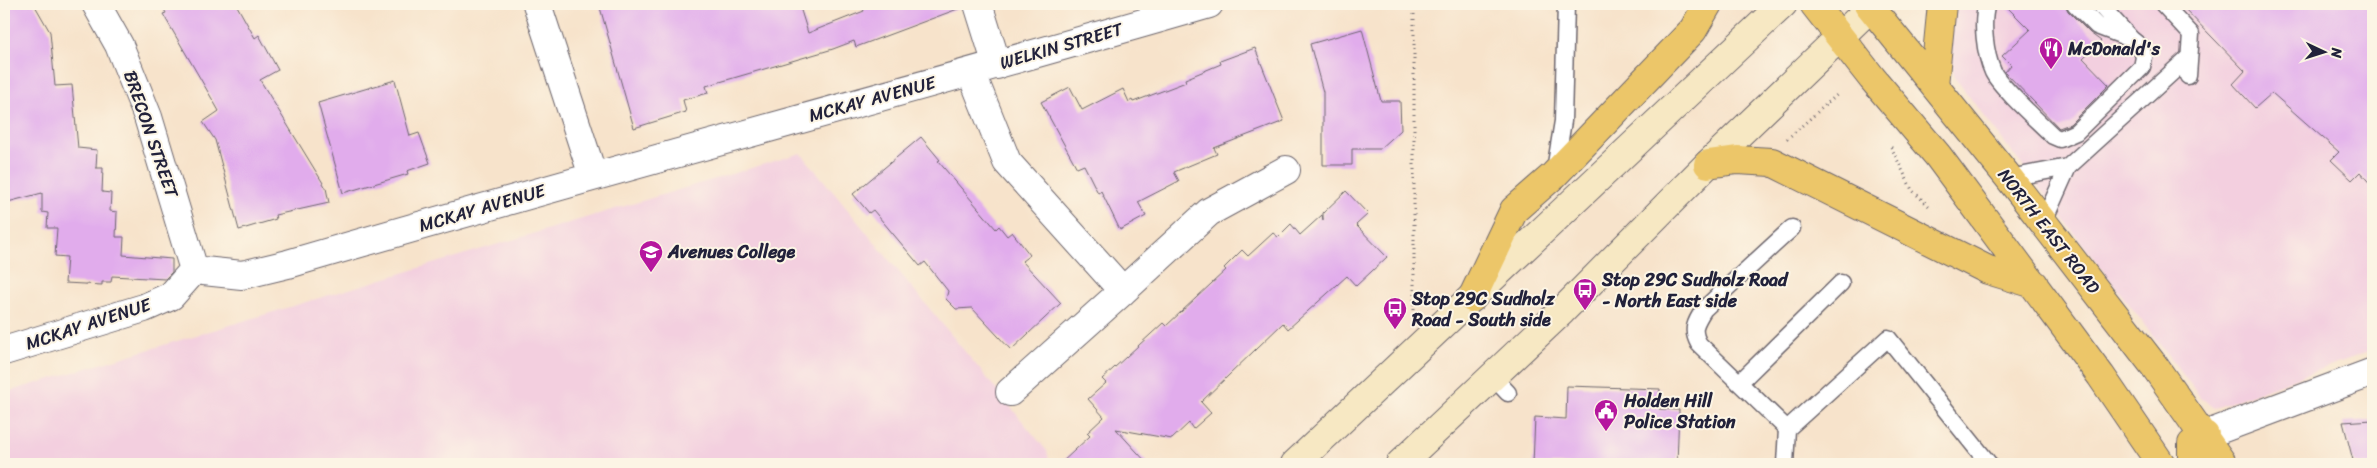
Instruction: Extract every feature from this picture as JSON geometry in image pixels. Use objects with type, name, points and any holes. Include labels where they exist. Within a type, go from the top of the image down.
[{"type":"highway","points":[[1472,298],[1514,210],[1554,175],[1693,30],[1708,4]]},
{"type":"highway","points":[[1814,4],[1938,156],[2034,284],[2161,464]]},
{"type":"highway","points":[[1934,85],[1942,4]]},
{"type":"highway","name":"NORTH EAST ROAD","points":[[1871,5],[2009,178],[2149,360],[2205,435],[2223,464]]},
{"type":"highway","points":[[1708,164],[1737,160],[1772,162],[1988,270],[2034,284]]},
{"type":"highway","points":[[2192,464],[2192,444],[2205,435]]},
{"type":"main road","points":[[1295,464],[1783,4]]},
{"type":"main road","points":[[1400,464],[1500,385],[1562,311],[1708,164],[1871,5]]},
{"type":"street","name":"BRECON STREET","points":[[96,4],[119,45],[148,117],[194,270]]},
{"type":"street","points":[[537,4],[593,176]]},
{"type":"street","points":[[978,4],[997,65]]},
{"type":"street","name":"WELKIN STREET","points":[[971,72],[1209,4]]},
{"type":"street","name":"MCKAY AVENUE","points":[[4,351],[144,308],[171,296],[194,270],[242,275],[288,264],[593,176],[971,72]]},
{"type":"street","points":[[971,72],[1007,162],[1124,291]]},
{"type":"street","points":[[1010,392],[1124,291],[1208,212],[1286,170]]},
{"type":"street","points":[[2205,435],[2373,372]]},
{"type":"lane","points":[[1554,175],[1563,121],[1566,4]]},
{"type":"lane","points":[[1987,4],[1984,18],[1985,36],[1993,72],[2053,136],[2060,139],[2076,132],[2142,67],[2144,57],[2141,47],[2131,39],[2099,4]]},
{"type":"lane","points":[[2075,4],[2097,26],[2131,39]]},
{"type":"lane","points":[[2162,4],[2190,34],[2188,76]]},
{"type":"lane","points":[[2043,223],[2068,167],[2189,57]]},
{"type":"lane","points":[[2009,178],[2068,167]]},
{"type":"lane","points":[[1786,429],[1700,344],[1693,334],[1695,323],[1704,310],[1792,228]]},
{"type":"lane","points":[[1739,383],[1841,283]]},
{"type":"lane","points":[[1785,464],[1786,429],[1888,338],[1989,464]]},
{"type":"path","points":[[1414,4],[1414,316]]},
{"type":"path","points":[[1782,143],[1839,93]]},
{"type":"shaded area","points":[[1948,4],[2373,4],[2373,350],[2215,408],[2201,398],[1955,78],[1946,49]]},
{"type":"shaded area","name":"Avenues College","points":[[801,153],[1047,451],[1050,464],[4,464],[4,393]]},
{"type":"building","points":[[4,4],[34,4],[50,32],[55,86],[72,85],[78,148],[97,150],[96,168],[103,168],[102,192],[111,193],[110,211],[117,212],[116,237],[124,237],[123,255],[172,259],[172,272],[165,279],[112,276],[111,282],[102,282],[102,285],[65,283],[67,257],[55,256],[57,228],[47,228],[48,213],[42,212],[42,193],[4,203]]},
{"type":"building","points":[[161,4],[236,4],[255,38],[259,35],[278,70],[260,80],[326,188],[329,203],[275,215],[276,219],[239,230],[215,140],[203,122],[219,111],[163,14],[166,13]]},
{"type":"building","points":[[599,4],[799,4],[808,33],[864,11],[861,4],[963,4],[963,7],[856,47],[854,41],[833,49],[706,86],[708,93],[683,100],[686,112],[634,128]]},
{"type":"building","name":"McDonald's","points":[[2004,4],[2065,4],[2068,11],[2101,41],[2083,58],[2109,85],[2070,124],[2059,128],[2005,72],[2011,65],[2002,56],[2030,30]]},
{"type":"building","points":[[2180,4],[2373,4],[2373,187],[2360,172],[2352,180],[2331,160],[2339,152],[2272,93],[2255,108],[2233,84],[2245,71]]},
{"type":"building","points":[[1362,29],[1381,101],[1400,101],[1401,130],[1380,149],[1352,149],[1352,165],[1323,165],[1323,92],[1310,44]]},
{"type":"building","points":[[1255,48],[1284,121],[1214,148],[1217,154],[1174,172],[1179,181],[1138,202],[1146,216],[1120,230],[1101,191],[1098,193],[1084,165],[1077,168],[1041,102],[1070,87],[1082,110],[1123,89],[1129,102],[1132,100],[1133,102],[1186,82],[1185,79],[1221,64],[1220,61]]},
{"type":"building","points":[[395,80],[410,136],[419,133],[430,163],[407,171],[408,174],[343,193],[318,103]]},
{"type":"building","points":[[921,137],[940,160],[938,161],[996,229],[999,226],[1007,236],[1012,232],[1030,255],[1022,261],[1061,303],[1011,350],[972,308],[956,309],[946,299],[948,291],[925,262],[920,266],[873,210],[869,213],[853,194]]},
{"type":"building","points":[[1346,191],[1368,214],[1356,225],[1387,257],[1356,286],[1347,276],[1288,329],[1283,323],[1201,402],[1211,413],[1193,429],[1189,423],[1172,439],[1116,429],[1148,464],[1060,464],[1090,436],[1087,433],[1104,417],[1088,399],[1106,383],[1102,379],[1163,323],[1166,326],[1226,270],[1224,268],[1242,250],[1248,256],[1273,233],[1278,237],[1291,224],[1300,235],[1322,215],[1323,220],[1323,213]]},
{"type":"building","name":"Holden Hill Police Station","points":[[1567,386],[1660,389],[1659,409],[1679,410],[1677,464],[1533,464],[1535,417],[1566,419]]},
{"type":"building","points":[[2373,420],[2373,464],[2354,464],[2343,422]]},
{"type":"place","name":"McDonald's","points":[[2051,70]]},
{"type":"place","name":"Avenues College","points":[[651,273]]},
{"type":"place","name":"Stop 29C Sudholz Road - North East side","points":[[1585,311]]},
{"type":"place","name":"Stop 29C Sudholz Road - South side","points":[[1395,330]]},
{"type":"place","name":"Holden Hill Police Station","points":[[1606,432]]}]
